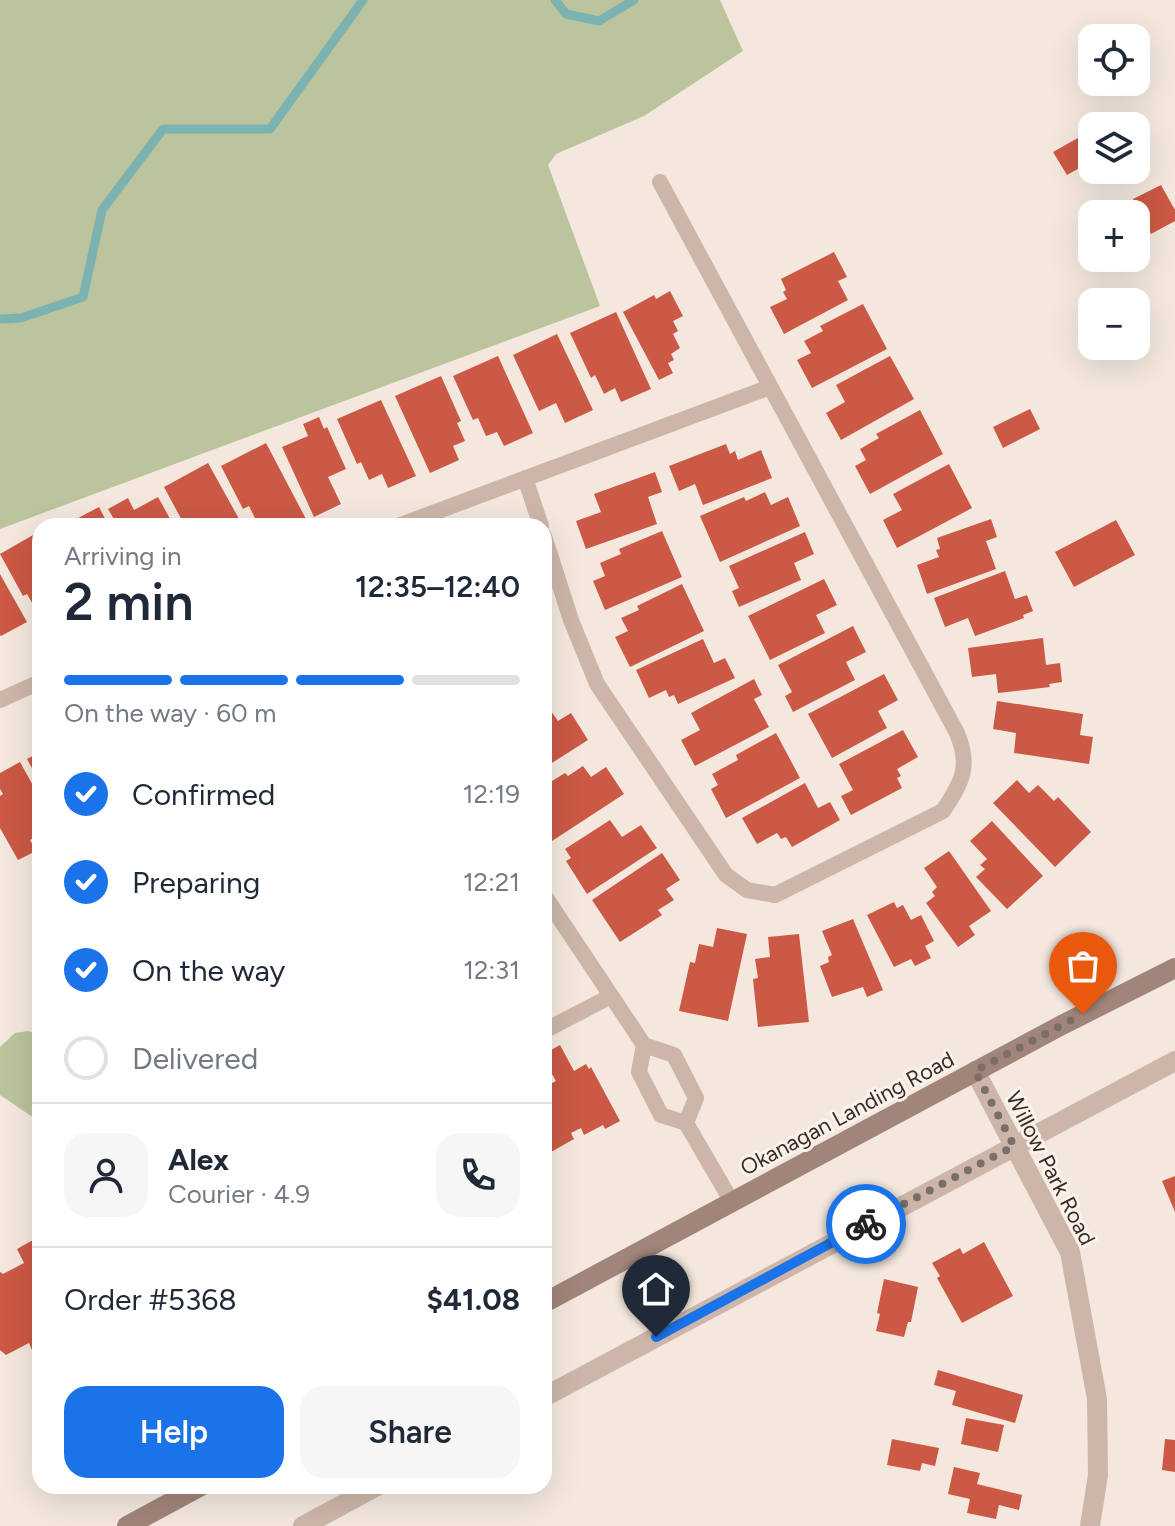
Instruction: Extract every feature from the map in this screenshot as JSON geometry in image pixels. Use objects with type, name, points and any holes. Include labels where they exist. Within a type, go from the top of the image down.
[{"type":"main road","name":"Okanagan Landing Road","points":[[552,1299],[975,1071],[1175,968]]},
{"type":"main road","points":[[127,1526],[186,1494]]},
{"type":"street","points":[[552,1393],[1175,1061]]},
{"type":"street","name":"Willow Park Road","points":[[975,1071],[1070,1252],[1097,1399],[1098,1475],[1090,1526]]},
{"type":"street","points":[[303,1526],[362,1494]]},
{"type":"lane","points":[[552,561],[571,620],[597,684],[726,875],[747,890],[775,895],[943,811],[960,786],[966,754],[957,733],[660,182]]},
{"type":"lane","points":[[419,518],[770,387]]},
{"type":"lane","points":[[525,478],[538,518]]},
{"type":"lane","points":[[0,700],[32,686]]},
{"type":"lane","points":[[552,907],[644,1045],[674,1055],[696,1098],[686,1123]]},
{"type":"lane","points":[[552,1027],[611,996]]},
{"type":"lane","points":[[644,1045],[639,1072],[661,1115],[686,1123],[732,1202]]},
{"type":"green space","points":[[0,0],[720,0],[743,51],[644,116],[556,154],[548,165],[600,306],[0,529]]},
{"type":"green space","points":[[32,1032],[32,1117],[0,1095],[0,1047],[15,1033]]},
{"type":"building","points":[[1078,138],[1078,169],[1067,175],[1053,152]]},
{"type":"building","points":[[1161,185],[1175,210],[1175,221],[1151,234],[1150,200],[1133,199]]},
{"type":"building","points":[[834,252],[847,277],[838,281],[848,300],[784,334],[770,307],[787,299],[781,279]]},
{"type":"building","points":[[670,291],[683,316],[673,321],[678,331],[673,334],[680,348],[671,354],[674,360],[668,363],[673,373],[659,380],[623,312],[654,295],[656,299]]},
{"type":"building","points":[[863,304],[887,349],[812,388],[797,360],[811,353],[804,341],[823,331],[820,326]]},
{"type":"building","points":[[616,312],[651,389],[621,402],[615,388],[604,394],[595,375],[591,378],[570,333]]},
{"type":"building","points":[[557,334],[593,410],[565,423],[556,403],[539,411],[513,355]]},
{"type":"building","points":[[498,356],[533,433],[504,446],[497,432],[486,436],[478,418],[473,420],[453,376]]},
{"type":"building","points":[[890,356],[914,399],[841,440],[826,413],[845,402],[836,385]]},
{"type":"building","points":[[441,376],[461,421],[457,423],[465,441],[453,446],[459,460],[430,473],[395,396]]},
{"type":"building","points":[[381,400],[416,476],[388,488],[382,474],[369,480],[361,462],[357,464],[337,419]]},
{"type":"building","points":[[1030,409],[1040,429],[1003,448],[993,427]]},
{"type":"building","points":[[920,410],[943,454],[870,494],[855,466],[866,460],[860,449],[879,438],[876,434]]},
{"type":"building","points":[[319,417],[324,429],[327,427],[346,469],[328,477],[341,504],[314,517],[282,447],[308,436],[303,424]]},
{"type":"building","points":[[266,443],[305,518],[255,518],[249,506],[243,509],[221,466]]},
{"type":"building","points":[[726,444],[730,454],[735,451],[738,460],[761,450],[772,478],[703,505],[695,484],[679,491],[669,466]]},
{"type":"building","points":[[208,463],[239,518],[181,518],[164,487]]},
{"type":"building","points":[[949,464],[972,508],[897,548],[883,520],[902,510],[893,494]]},
{"type":"building","points":[[655,472],[662,492],[648,497],[657,524],[586,549],[576,521],[601,512],[594,494]]},
{"type":"building","points":[[765,492],[771,505],[788,497],[800,526],[720,562],[700,516],[744,497],[746,501]]},
{"type":"building","points":[[158,497],[170,518],[113,518],[108,509],[128,498],[134,510]]},
{"type":"building","points":[[99,507],[105,518],[78,518]]},
{"type":"building","points":[[991,519],[997,537],[986,541],[996,569],[927,594],[917,565],[939,557],[937,538]]},
{"type":"building","points":[[1116,520],[1135,555],[1074,587],[1055,552]]},
{"type":"building","points":[[662,531],[682,577],[605,610],[593,581],[605,576],[600,563],[621,554],[619,549]]},
{"type":"building","points":[[805,532],[814,554],[794,563],[801,580],[739,607],[732,591],[739,588],[729,566]]},
{"type":"building","points":[[32,536],[32,603],[27,594],[23,596],[0,554]]},
{"type":"building","points":[[1005,571],[1015,599],[1027,595],[1033,611],[1023,615],[1024,618],[975,636],[968,618],[945,627],[934,598]]},
{"type":"building","points":[[0,574],[27,622],[1,636],[0,635]]},
{"type":"building","points":[[824,579],[837,605],[816,615],[825,633],[770,660],[748,616]]},
{"type":"building","points":[[682,584],[704,631],[630,667],[615,637],[628,631],[621,618],[639,610],[637,606]]},
{"type":"building","points":[[853,626],[866,652],[846,662],[855,680],[793,712],[785,696],[792,692],[778,665]]},
{"type":"building","points":[[1043,638],[1046,665],[1060,663],[1062,682],[1049,684],[1050,687],[998,693],[996,674],[972,677],[968,648]]},
{"type":"building","points":[[703,639],[714,663],[725,658],[735,678],[678,704],[674,695],[669,697],[666,690],[649,698],[636,670]]},
{"type":"building","points":[[884,674],[898,700],[878,711],[887,728],[832,758],[808,714]]},
{"type":"building","points":[[754,679],[762,695],[754,699],[769,727],[695,766],[681,740],[700,730],[691,713]]},
{"type":"building","points":[[997,701],[1083,714],[1080,735],[1093,737],[1089,764],[1014,753],[1016,733],[993,729]]},
{"type":"building","points":[[552,712],[558,721],[571,713],[588,740],[552,763]]},
{"type":"building","points":[[903,730],[918,757],[897,769],[902,788],[851,815],[841,796],[853,790],[839,764]]},
{"type":"building","points":[[776,733],[800,778],[726,818],[711,789],[718,785],[712,774],[738,760],[736,755]]},
{"type":"building","points":[[20,762],[32,784],[32,853],[18,860],[0,828],[0,796],[3,794],[0,773]]},
{"type":"building","points":[[583,766],[591,777],[606,767],[624,794],[552,841],[552,781],[565,773],[568,776]]},
{"type":"building","points":[[1017,780],[1029,793],[1038,785],[1054,801],[1058,797],[1091,832],[1055,867],[993,803]]},
{"type":"building","points":[[805,783],[818,808],[830,802],[840,820],[792,847],[786,837],[781,839],[777,833],[757,844],[742,818]]},
{"type":"building","points":[[610,820],[622,837],[641,825],[657,848],[587,894],[566,861],[571,858],[565,849]]},
{"type":"building","points":[[992,821],[1043,876],[1007,909],[976,877],[985,869],[980,865],[987,859],[970,841]]},
{"type":"building","points":[[949,851],[991,911],[969,926],[975,935],[958,947],[926,903],[935,896],[932,892],[937,887],[924,868]]},
{"type":"building","points":[[662,853],[680,880],[666,889],[674,900],[658,910],[662,915],[620,942],[592,900]]},
{"type":"building","points":[[894,902],[897,908],[903,905],[911,920],[921,915],[934,941],[925,946],[931,958],[915,966],[911,959],[894,967],[867,915]]},
{"type":"building","points":[[853,919],[883,990],[867,997],[863,987],[832,997],[820,966],[829,962],[828,957],[832,955],[822,931]]},
{"type":"building","points":[[717,928],[747,934],[728,1021],[679,1011],[690,962],[695,963],[699,944],[713,947]]},
{"type":"building","points":[[799,934],[809,1022],[758,1027],[753,979],[758,978],[755,959],[770,957],[768,937]]},
{"type":"building","points":[[560,1045],[574,1071],[586,1064],[589,1069],[591,1067],[620,1121],[605,1129],[603,1125],[584,1135],[581,1128],[571,1133],[574,1139],[552,1151],[552,1083],[556,1081],[552,1074],[552,1050]]},
{"type":"building","points":[[1175,1176],[1175,1212],[1162,1181]]},
{"type":"building","points":[[32,1241],[32,1350],[29,1343],[6,1355],[0,1350],[0,1272],[3,1274],[24,1263],[17,1249]]},
{"type":"building","points":[[984,1242],[1013,1296],[962,1323],[932,1263],[960,1248],[963,1254]]},
{"type":"building","points":[[884,1279],[918,1287],[911,1322],[908,1322],[904,1337],[876,1331]]},
{"type":"building","points":[[938,1370],[1023,1395],[1015,1423],[952,1405],[956,1391],[934,1385]]},
{"type":"building","points":[[966,1418],[1004,1425],[998,1452],[961,1444]]},
{"type":"building","points":[[892,1439],[939,1448],[935,1466],[922,1463],[920,1471],[887,1465]]},
{"type":"building","points":[[1165,1439],[1175,1440],[1175,1472],[1162,1470]]},
{"type":"building","points":[[954,1467],[980,1473],[977,1484],[1022,1495],[1019,1510],[999,1505],[996,1519],[967,1513],[970,1499],[948,1494]]},
{"type":"waterway","points":[[0,319],[21,318],[83,297],[102,210],[163,129],[270,129],[363,0]]},
{"type":"waterway","points":[[555,0],[566,14],[599,21],[634,0]]},
{"type":"way so far","points":[[866,1224],[1014,1146],[975,1071],[1083,1014]]},
{"type":"route","points":[[656,1337],[866,1224]]}]
